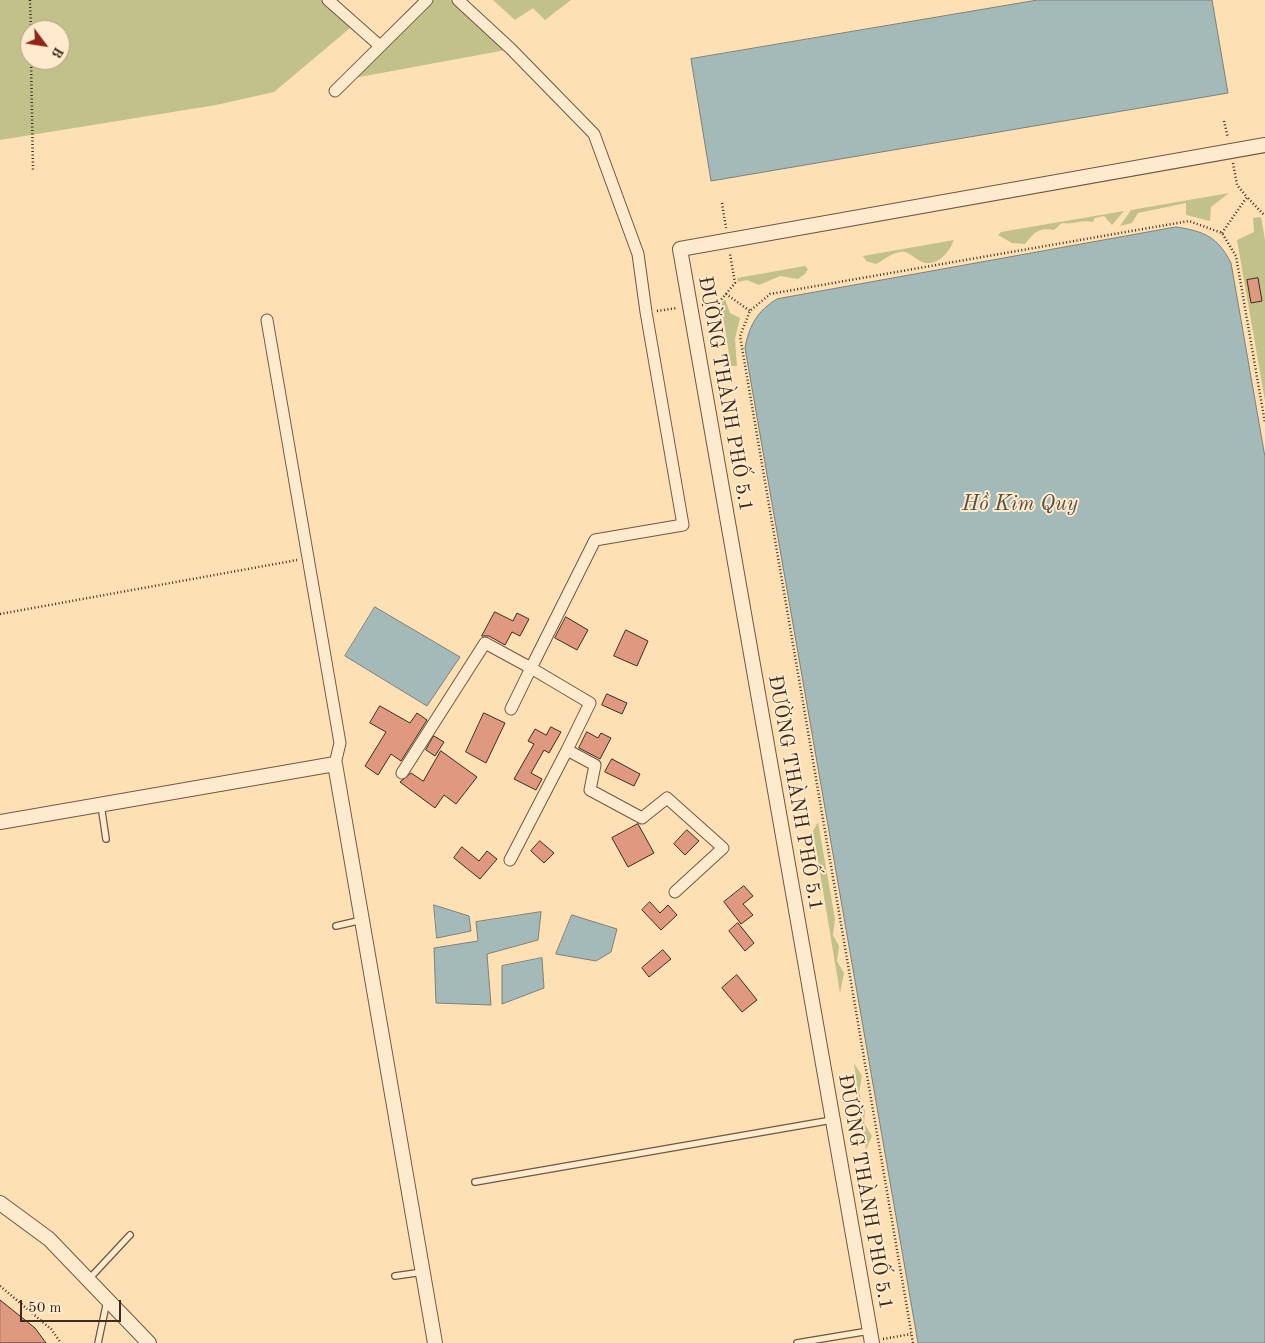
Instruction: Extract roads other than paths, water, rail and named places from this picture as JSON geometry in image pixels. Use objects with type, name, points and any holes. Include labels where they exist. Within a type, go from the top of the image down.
[{"type":"street","points":[[328,0],[380,46]]},
{"type":"street","points":[[335,91],[427,0]]},
{"type":"street","points":[[458,0],[511,49],[594,134],[638,254],[646,312],[683,525],[595,540],[511,709]]},
{"type":"street","name":"ĐƯỜNG THÀNH PHỐ 5.1","points":[[870,1337],[680,249],[1265,145]]},
{"type":"street","points":[[267,320],[340,743],[335,764],[435,1343]]},
{"type":"street","points":[[402,773],[485,642],[590,703],[510,860]]},
{"type":"street","points":[[567,750],[595,765],[590,790],[642,818],[666,798],[723,848],[675,892]]},
{"type":"street","points":[[0,822],[335,764]]},
{"type":"street","points":[[0,1203],[49,1239],[149,1343]]},
{"type":"lane","points":[[101,805],[106,839]]},
{"type":"lane","points":[[336,926],[362,920]]},
{"type":"lane","points":[[475,1182],[832,1120]]},
{"type":"lane","points":[[88,1280],[130,1235]]},
{"type":"lane","points":[[395,1276],[423,1272]]},
{"type":"lane","points":[[98,1343],[108,1299]]},
{"type":"lane","points":[[797,1343],[870,1337]]},
{"type":"water","points":[[1038,0],[1212,0],[1228,93],[711,181],[691,59]]},
{"type":"water","name":"Hồ Kim Quy","points":[[1176,227],[1202,233],[1209,237],[1221,247],[1231,263],[1265,457],[1265,1343],[918,1343],[745,348],[755,320],[764,309],[777,299]]},
{"type":"water","points":[[375,607],[460,657],[427,706],[345,656]]},
{"type":"water","points":[[434,905],[469,916],[471,931],[437,938]]},
{"type":"water","points":[[541,912],[538,940],[487,954],[491,1005],[436,1003],[434,948],[478,941],[476,922]]},
{"type":"water","points":[[572,915],[617,929],[611,952],[596,961],[556,954]]},
{"type":"water","points":[[542,958],[544,988],[502,1004],[502,966]]}]
